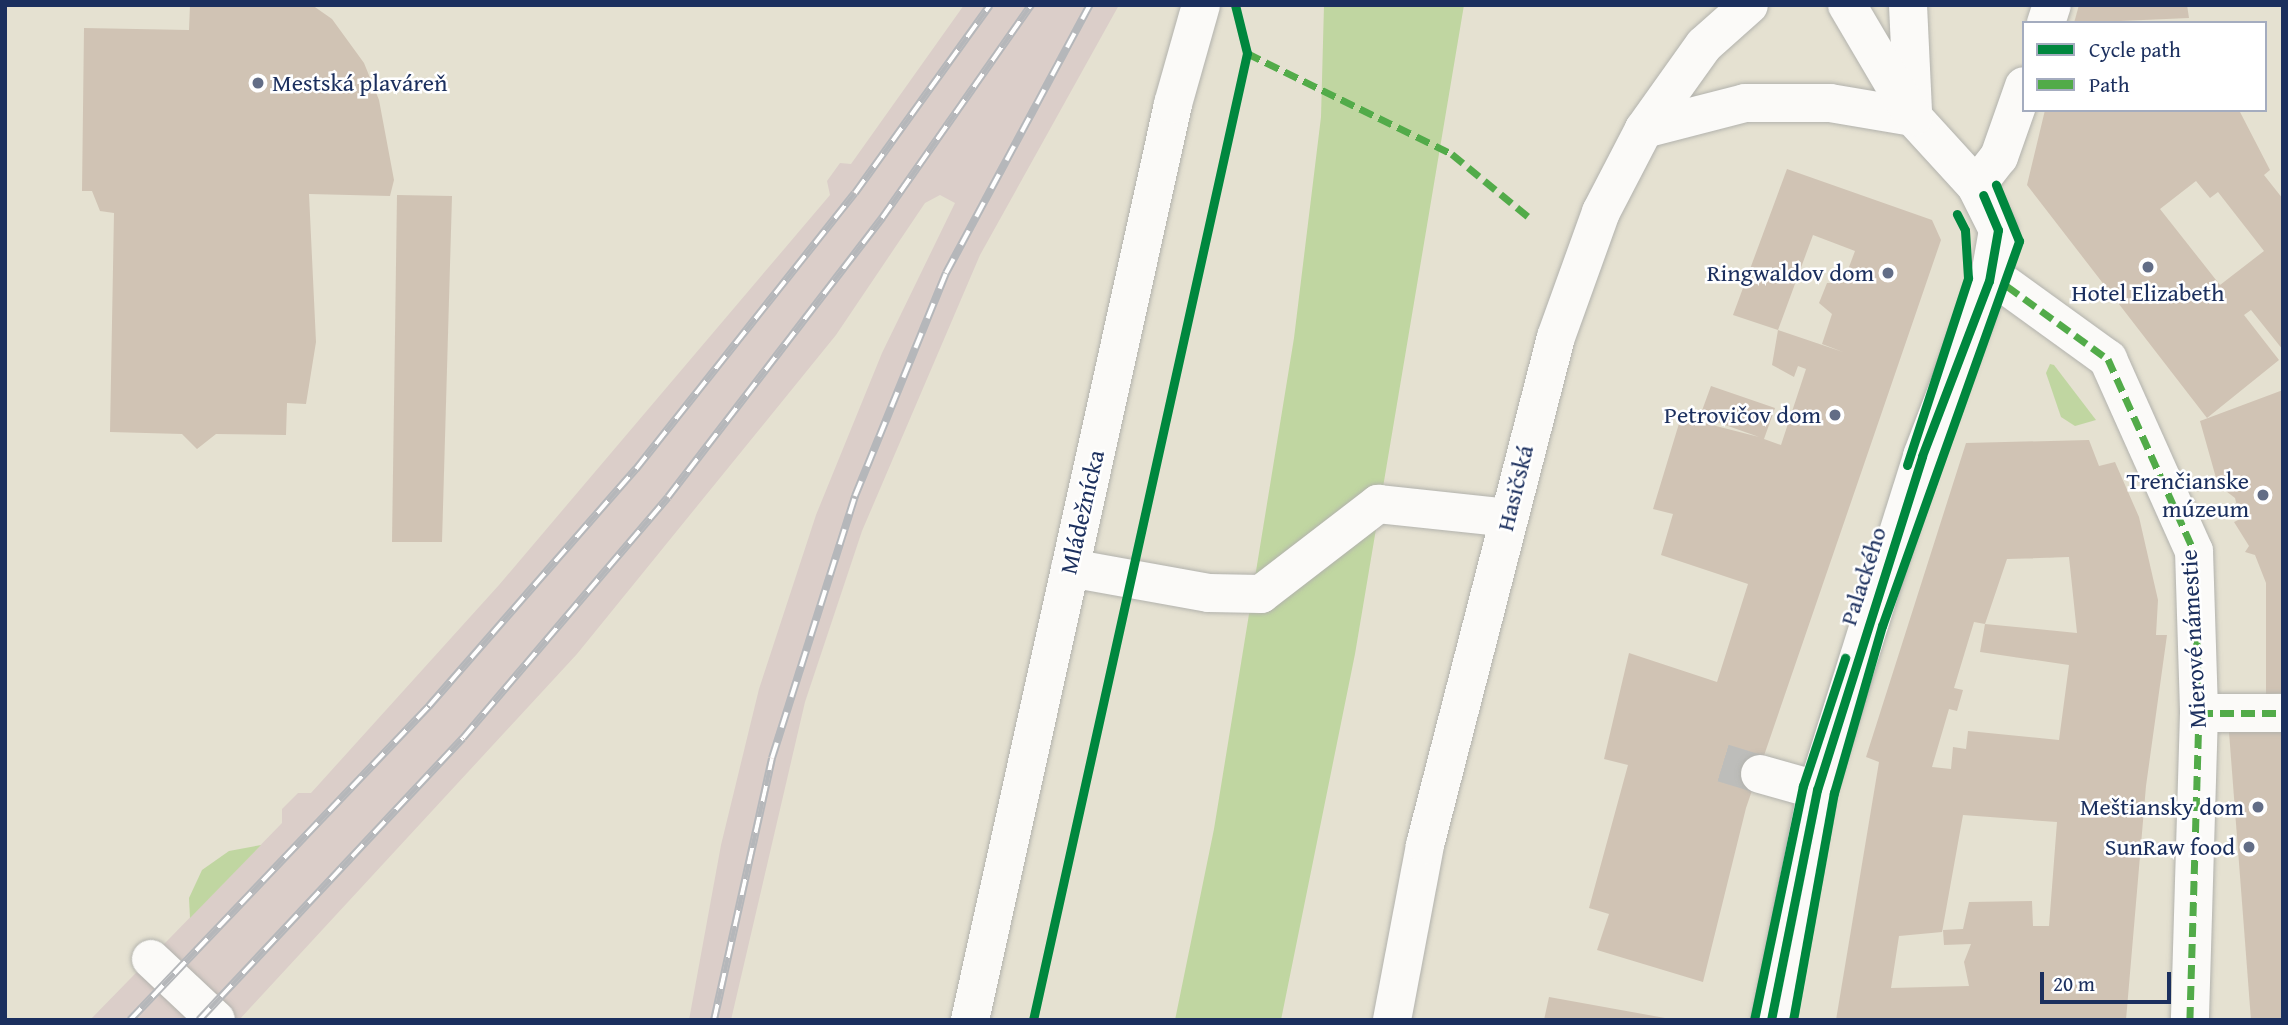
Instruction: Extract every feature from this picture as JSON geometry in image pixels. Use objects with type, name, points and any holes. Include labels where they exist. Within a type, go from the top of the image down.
[{"type":"street","name":"Mládežnícka","points":[[970,1020],[1173,104],[1201,5]]},
{"type":"street","name":"Hasičská","points":[[1392,1020],[1425,845],[1556,337],[1601,212],[1644,129],[1704,45],[1749,5]]},
{"type":"street","name":"Palackého","points":[[1771,1020],[1817,790],[1922,456],[1989,281],[1998,230],[1979,191],[1913,117],[1847,5]]},
{"type":"street","points":[[1644,129],[1745,103],[1830,103],[1913,117],[1908,5]]},
{"type":"street","points":[[1979,191],[1999,157],[2022,92]]},
{"type":"street","name":"Mierové námestie","points":[[2007,286],[2108,359],[2194,551],[2199,713],[2190,1020]]},
{"type":"street","points":[[1070,568],[1209,593],[1261,594],[1378,503],[1508,518]]},
{"type":"street","points":[[2199,713],[2283,713]]},
{"type":"street","points":[[1760,775],[1817,790]]},
{"type":"street","points":[[151,959],[216,1020]]},
{"type":"shaded area","points":[[964,5],[1119,5],[980,255],[862,531],[805,702],[731,1020],[689,1020],[721,845],[759,689],[816,515],[882,353],[955,203],[940,195],[925,203],[836,335],[577,654],[239,1020],[90,1020],[282,823],[282,809],[298,793],[311,793],[499,585],[830,195],[827,181],[840,163],[851,164]]},
{"type":"green space","points":[[1324,5],[1464,5],[1355,654],[1281,1020],[1175,1020],[1214,829],[1294,338],[1321,117]]},
{"type":"green space","points":[[2050,364],[2054,365],[2096,420],[2075,426],[2061,417],[2046,373]]},
{"type":"green space","points":[[261,845],[190,918],[189,898],[202,870],[229,851]]},
{"type":"building","points":[[190,5],[312,5],[332,19],[364,63],[379,100],[394,180],[390,196],[309,194],[316,342],[306,404],[287,403],[286,435],[216,434],[197,449],[182,434],[110,432],[114,213],[100,211],[92,191],[82,191],[84,28],[189,30]]},
{"type":"building","points":[[2079,5],[2187,5],[2189,18],[2120,21],[2075,21]]},
{"type":"building","name":"Hotel Elizabeth","points":[[2045,112],[2240,112],[2270,170],[2264,175],[2283,199],[2283,350],[2251,310],[2244,315],[2279,360],[2207,418],[2027,185]],"holes":[[[2196,181],[2210,198],[2218,192],[2264,251],[2220,285],[2160,209]]]},
{"type":"building","points":[[1787,169],[1932,220],[1941,240],[1746,808],[1703,982],[1597,950],[1609,914],[1589,908],[1628,765],[1604,759],[1629,653],[1717,682],[1748,584],[1661,555],[1673,514],[1653,509],[1681,417],[1759,437],[1700,416],[1711,386],[1775,408],[1764,439],[1781,445],[1806,369],[1798,366],[1794,377],[1772,365],[1778,330],[1733,315]],"holes":[[[1813,235],[1855,251],[1843,283],[1827,283],[1819,303],[1832,314],[1822,344],[1843,352],[1778,330]]]},
{"type":"building","points":[[397,195],[452,196],[442,542],[392,542]]},
{"type":"building","points":[[2283,390],[2283,693],[2266,694],[2266,583],[2255,555],[2245,552],[2249,546],[2234,522],[2240,519],[2235,498],[2218,485],[2200,421]]},
{"type":"building","points":[[2089,440],[2099,466],[2115,462],[2139,517],[2158,600],[2156,635],[2167,635],[2146,786],[2126,1020],[1836,1020],[1879,762],[1866,757],[1966,443]],"holes":[[[2069,557],[2077,633],[1985,624],[2007,559]],[[1974,622],[1985,624],[1980,652],[2069,665],[2059,740],[1968,731],[1966,749],[1953,747],[1951,769],[1932,767],[1949,709],[1957,711],[1963,690],[1954,688]],[[1963,815],[2057,822],[2049,926],[2033,926],[2032,901],[1969,902],[1963,929],[1943,930],[1944,945],[1971,944],[1964,962],[1969,986],[1891,988],[1899,936],[1942,932]]]},
{"type":"building","points":[[2283,729],[2283,1020],[2251,1020],[2229,732]]},
{"type":"building","points":[[1549,997],[1665,1018],[1665,1020],[1544,1020]]},
{"type":"tunnel","points":[[1723,763],[1760,774]]},
{"type":"railway","points":[[130,1020],[429,706],[636,469],[855,193],[990,5]]},
{"type":"railway","points":[[199,1020],[463,738],[668,497],[882,218],[1031,5]]},
{"type":"railway","points":[[714,1020],[772,758],[855,496],[946,273],[1090,5]]},
{"type":"marked path","points":[[1247,53],[1452,154],[1531,219]]},
{"type":"marked path","points":[[2007,286],[2108,359],[2194,551],[2199,713],[2190,1020]]},
{"type":"marked path","points":[[2199,713],[2283,713]]},
{"type":"cycle path","points":[[1033,1020],[1247,53],[1235,5]]},
{"type":"cycle path","points":[[1793,1020],[1834,793],[1882,626],[2019,241],[1996,185]]},
{"type":"cycle path","points":[[1771,1020],[1817,790],[1922,456],[1989,281],[1998,230],[1983,195]]},
{"type":"cycle path","points":[[1907,465],[1968,278],[1965,230],[1957,214]]},
{"type":"cycle path","points":[[1754,1020],[1803,786],[1845,658]]},
{"type":"place","name":"Mestská plaváreň","points":[[258,83]]},
{"type":"place","name":"Hotel Elizabeth","points":[[2148,267]]},
{"type":"place","name":"Ringwaldov dom","points":[[1888,273]]},
{"type":"place","name":"Petrovičov dom","points":[[1835,415]]},
{"type":"place","name":"Trenčianske múzeum","points":[[2263,495]]},
{"type":"place","name":"Meštiansky dom","points":[[2258,807]]},
{"type":"place","name":"SunRaw food","points":[[2249,847]]}]
